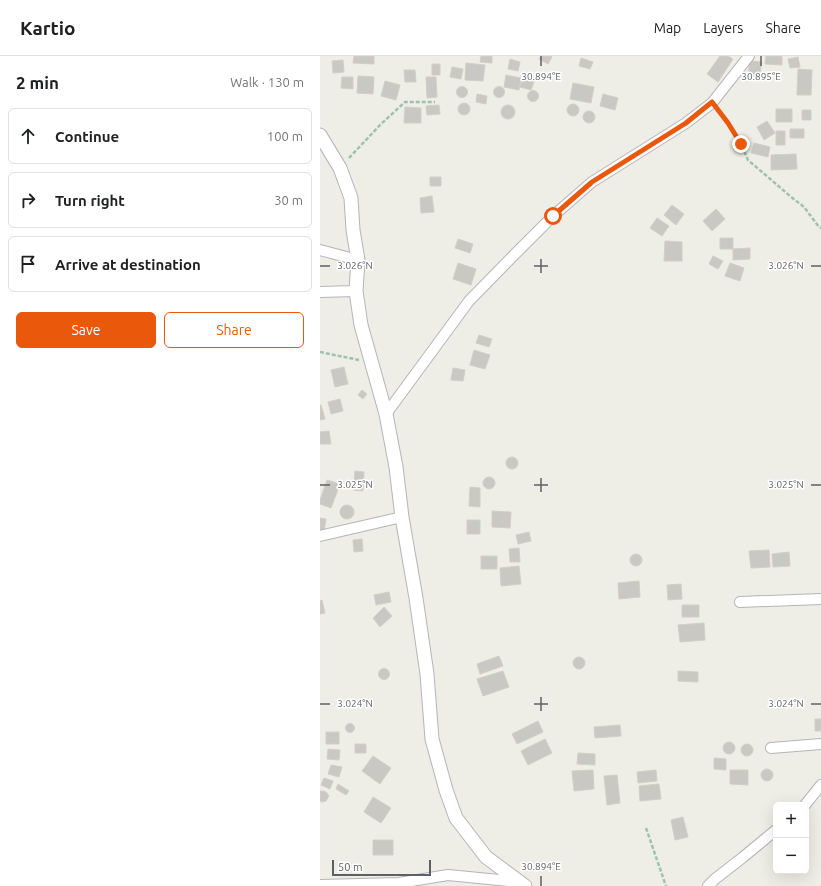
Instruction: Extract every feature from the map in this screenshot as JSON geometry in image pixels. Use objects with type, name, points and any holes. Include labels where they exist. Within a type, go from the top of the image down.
[{"type":"street","points":[[386,414],[469,301],[553,216],[592,182],[686,123],[712,102],[749,56]]},
{"type":"street","points":[[320,135],[340,168],[351,198],[353,230],[358,260],[356,291],[361,326],[386,414],[396,467],[402,517],[427,674],[432,739],[446,790],[456,818],[486,857],[522,884]]},
{"type":"street","points":[[320,250],[358,260]]},
{"type":"street","points":[[320,292],[356,291]]},
{"type":"street","points":[[320,536],[402,517]]},
{"type":"street","points":[[740,602],[821,599]]},
{"type":"street","points":[[771,748],[821,744]]},
{"type":"street","points":[[807,802],[821,785]]},
{"type":"street","points":[[708,886],[773,832]]},
{"type":"street","points":[[320,885],[399,883],[448,875],[522,884]]},
{"type":"path","points":[[340,168],[380,124],[405,102],[435,102]]},
{"type":"path","points":[[712,102],[732,129],[748,160],[804,207],[819,228],[821,228]]},
{"type":"path","points":[[320,352],[371,363]]},
{"type":"path","points":[[646,828],[666,886]]},
{"type":"building","points":[[354,56],[374,56],[374,64],[353,63]]},
{"type":"building","points":[[481,56],[492,56],[492,63],[480,62]]},
{"type":"building","points":[[541,56],[552,57],[548,64],[539,59]]},
{"type":"building","points":[[720,56],[728,56],[733,59],[718,82],[707,74]]},
{"type":"building","points":[[766,56],[782,56],[782,65],[765,64]]},
{"type":"building","points":[[798,57],[800,67],[790,68],[788,59]]},
{"type":"building","points":[[581,58],[593,62],[590,69],[579,66]]},
{"type":"building","points":[[510,59],[520,62],[518,71],[508,69]]},
{"type":"building","points":[[343,60],[344,72],[333,73],[332,61]]},
{"type":"building","points":[[750,61],[762,62],[759,78],[748,76]]},
{"type":"building","points":[[466,63],[485,65],[483,81],[465,80]]},
{"type":"building","points":[[432,64],[440,64],[440,75],[432,75]]},
{"type":"building","points":[[452,67],[463,69],[461,79],[450,77]]},
{"type":"building","points":[[798,69],[812,70],[811,95],[797,95]]},
{"type":"building","points":[[404,70],[415,70],[416,82],[405,82]]},
{"type":"building","points":[[506,75],[521,78],[519,90],[504,87]]},
{"type":"building","points":[[358,76],[374,77],[373,94],[357,93]]},
{"type":"building","points":[[523,76],[535,79],[531,90],[520,87]]},
{"type":"building","points":[[342,77],[353,77],[353,89],[341,88]]},
{"type":"building","points":[[426,77],[436,77],[437,97],[427,98]]},
{"type":"building","points":[[385,81],[400,85],[396,100],[381,96]]},
{"type":"building","points":[[573,83],[594,87],[591,103],[570,99]]},
{"type":"building","points":[[499,86],[503,88],[505,92],[503,96],[499,98],[495,96],[493,92],[495,88]]},
{"type":"building","points":[[460,87],[464,87],[466,88],[466,96],[460,97],[457,94],[457,90]]},
{"type":"building","points":[[533,90],[537,92],[539,96],[537,100],[533,102],[529,100],[527,96],[529,92]]},
{"type":"building","points":[[477,94],[487,96],[486,104],[476,102]]},
{"type":"building","points":[[603,94],[618,98],[615,110],[600,106]]},
{"type":"building","points":[[462,103],[466,103],[470,109],[466,115],[462,115],[458,111],[458,107]]},
{"type":"building","points":[[575,104],[578,105],[578,115],[571,116],[568,115],[567,108],[568,105]]},
{"type":"building","points":[[439,105],[440,114],[427,115],[426,106]]},
{"type":"building","points":[[505,105],[511,105],[515,109],[515,115],[511,119],[505,119],[501,115],[501,109]]},
{"type":"building","points":[[405,107],[421,108],[421,123],[404,123]]},
{"type":"building","points":[[776,109],[792,109],[792,122],[776,122]]},
{"type":"building","points":[[802,110],[811,110],[811,120],[802,120]]},
{"type":"building","points":[[587,111],[591,111],[595,117],[591,123],[587,123],[583,119],[583,115]]},
{"type":"building","points":[[767,121],[775,133],[764,140],[757,127]]},
{"type":"building","points":[[790,129],[804,129],[804,138],[790,138]]},
{"type":"building","points":[[776,131],[785,131],[785,145],[776,145]]},
{"type":"building","points":[[754,143],[770,147],[768,157],[751,153]]},
{"type":"building","points":[[796,154],[797,169],[771,170],[771,155]]},
{"type":"building","points":[[430,177],[441,177],[441,186],[430,186]]},
{"type":"building","points":[[432,196],[434,212],[421,213],[420,198]]},
{"type":"building","points":[[672,205],[684,214],[676,225],[664,215]]},
{"type":"building","points":[[716,209],[725,219],[712,231],[703,221]]},
{"type":"building","points":[[657,218],[669,226],[662,236],[650,228]]},
{"type":"building","points":[[720,238],[733,238],[733,249],[720,249]]},
{"type":"building","points":[[458,239],[473,244],[470,253],[455,248]]},
{"type":"building","points":[[665,241],[682,242],[682,261],[664,261]]},
{"type":"building","points":[[750,248],[750,259],[733,260],[733,249]]},
{"type":"building","points":[[713,256],[723,261],[718,269],[709,264]]},
{"type":"building","points":[[458,263],[476,269],[471,285],[453,279]]},
{"type":"building","points":[[730,263],[744,268],[740,281],[725,276]]},
{"type":"building","points":[[479,335],[492,339],[489,347],[476,343]]},
{"type":"building","points":[[474,350],[490,355],[485,369],[470,365]]},
{"type":"building","points":[[344,367],[348,384],[335,387],[331,370]]},
{"type":"building","points":[[453,368],[465,370],[463,381],[451,380]]},
{"type":"building","points":[[362,390],[367,394],[363,399],[358,395]]},
{"type":"building","points":[[340,399],[343,411],[331,414],[328,402]]},
{"type":"building","points":[[320,405],[325,419],[320,420]]},
{"type":"building","points":[[329,431],[331,444],[320,444],[320,432]]},
{"type":"building","points":[[510,457],[514,457],[518,463],[514,469],[510,469],[506,465],[506,461]]},
{"type":"building","points":[[355,471],[364,472],[363,491],[353,490]]},
{"type":"building","points":[[487,477],[491,477],[495,483],[491,489],[487,489],[483,485],[483,481]]},
{"type":"building","points":[[327,480],[340,484],[331,508],[320,504]]},
{"type":"building","points":[[470,487],[480,488],[480,507],[469,506]]},
{"type":"building","points":[[347,505],[352,507],[354,512],[352,517],[347,519],[342,517],[340,512],[342,507]]},
{"type":"building","points":[[492,511],[511,512],[510,528],[492,527]]},
{"type":"building","points":[[320,518],[326,519],[324,532],[320,532]]},
{"type":"building","points":[[467,520],[480,520],[480,534],[467,534]]},
{"type":"building","points":[[529,532],[531,541],[518,544],[516,535]]},
{"type":"building","points":[[362,539],[363,551],[354,552],[353,540]]},
{"type":"building","points":[[519,548],[520,562],[510,562],[509,549]]},
{"type":"building","points":[[769,550],[770,567],[751,568],[749,551]]},
{"type":"building","points":[[789,552],[790,566],[773,567],[772,554]]},
{"type":"building","points":[[634,554],[638,554],[642,560],[638,566],[634,566],[630,562],[630,558]]},
{"type":"building","points":[[481,556],[497,556],[497,569],[481,569]]},
{"type":"building","points":[[519,566],[521,584],[501,586],[500,568]]},
{"type":"building","points":[[639,581],[640,597],[619,599],[618,583]]},
{"type":"building","points":[[681,584],[682,599],[668,600],[667,585]]},
{"type":"building","points":[[389,592],[391,602],[376,605],[374,595]]},
{"type":"building","points":[[322,600],[325,613],[320,614],[320,601]]},
{"type":"building","points":[[682,605],[699,605],[699,617],[682,617]]},
{"type":"building","points":[[384,607],[392,616],[380,627],[373,618]]},
{"type":"building","points":[[704,623],[705,640],[680,642],[678,625]]},
{"type":"building","points":[[499,656],[503,666],[480,674],[477,664]]},
{"type":"building","points":[[577,657],[581,657],[585,663],[581,669],[577,669],[573,665],[573,661]]},
{"type":"building","points":[[382,669],[386,669],[388,670],[388,678],[382,679],[379,676],[379,672]]},
{"type":"building","points":[[503,671],[509,687],[483,696],[477,679]]},
{"type":"building","points":[[678,671],[698,672],[698,682],[678,681]]},
{"type":"building","points":[[815,719],[821,719],[821,731],[815,731]]},
{"type":"building","points":[[538,721],[543,732],[517,744],[512,734]]},
{"type":"building","points":[[350,723],[355,728],[350,733],[345,728]]},
{"type":"building","points":[[620,725],[621,736],[595,738],[594,727]]},
{"type":"building","points":[[326,732],[339,732],[339,744],[326,744]]},
{"type":"building","points":[[545,739],[552,753],[528,765],[521,751]]},
{"type":"building","points":[[727,742],[731,742],[735,748],[731,754],[727,754],[723,750],[723,746]]},
{"type":"building","points":[[355,744],[366,744],[366,753],[355,753]]},
{"type":"building","points":[[745,744],[749,744],[753,750],[749,756],[745,756],[741,752],[741,748]]},
{"type":"building","points":[[328,749],[340,750],[339,760],[327,759]]},
{"type":"building","points":[[578,753],[595,754],[595,765],[577,764]]},
{"type":"building","points":[[373,756],[391,768],[380,784],[362,771]]},
{"type":"building","points":[[714,758],[726,759],[726,770],[714,769]]},
{"type":"building","points":[[331,765],[342,767],[339,777],[328,774]]},
{"type":"building","points":[[765,769],[769,769],[773,775],[769,781],[765,781],[761,777],[761,773]]},
{"type":"building","points":[[593,770],[594,789],[574,791],[572,771]]},
{"type":"building","points":[[656,770],[657,781],[638,783],[637,772]]},
{"type":"building","points":[[730,770],[748,770],[748,785],[730,784]]},
{"type":"building","points":[[617,775],[620,803],[607,805],[604,776]]},
{"type":"building","points":[[324,778],[333,781],[330,789],[321,785]]},
{"type":"building","points":[[338,784],[349,791],[346,795],[336,789]]},
{"type":"building","points":[[659,784],[661,799],[640,801],[639,786]]},
{"type":"building","points":[[320,791],[324,791],[329,796],[326,801],[320,801]]},
{"type":"building","points":[[373,797],[391,808],[381,823],[364,812]]},
{"type":"building","points":[[683,817],[688,837],[675,840],[671,820]]},
{"type":"building","points":[[373,840],[393,840],[393,855],[373,855]]},
{"type":"route","points":[[553,216],[592,182],[686,123],[712,102],[728,123],[741,144]]}]
